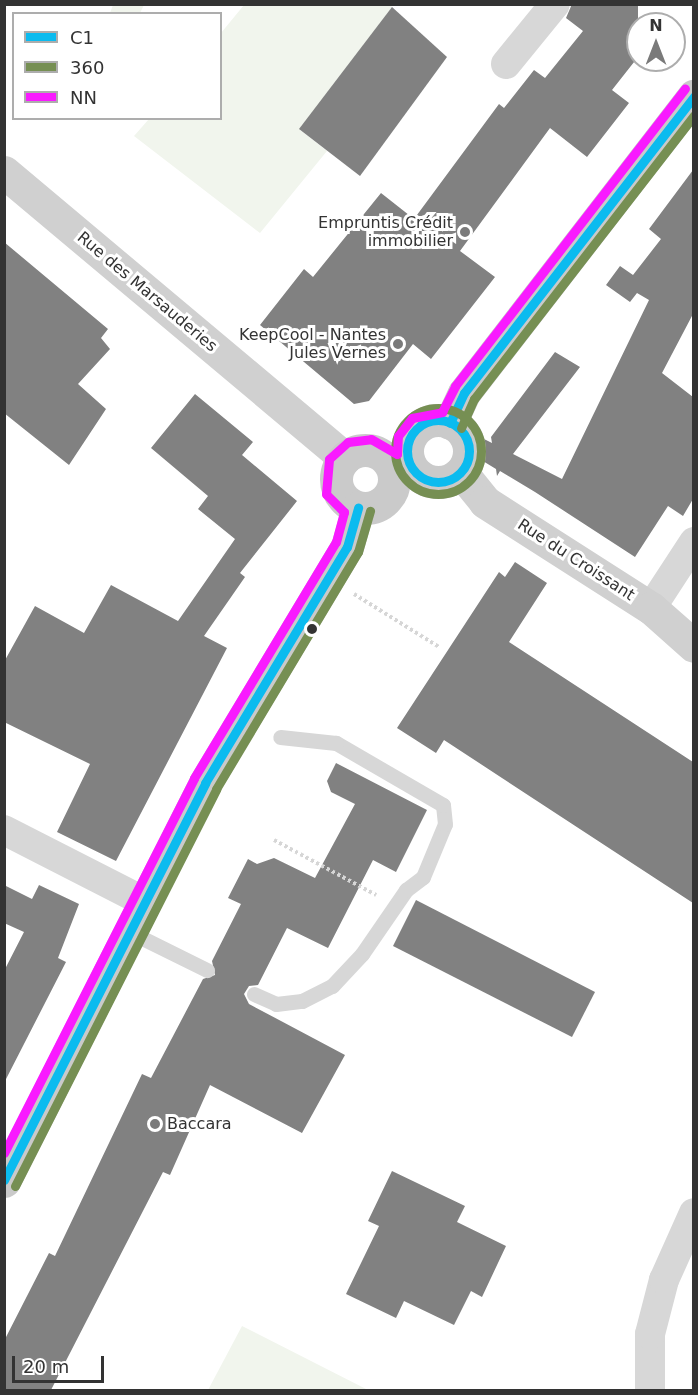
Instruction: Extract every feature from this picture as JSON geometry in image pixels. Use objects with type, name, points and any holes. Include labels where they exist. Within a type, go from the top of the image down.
[{"type":"main road","points":[[450,423],[464,393],[693,95]]},
{"type":"main road","points":[[450,423],[430,421],[413,433],[400,465],[390,495],[376,507],[358,508],[343,499],[336,482],[345,458],[372,450],[400,465],[432,481],[461,472],[468,444],[450,423]]},
{"type":"main road","points":[[4,1181],[244,712],[347,547],[358,508]]},
{"type":"street","points":[[506,64],[555,4]]},
{"type":"street","name":"Rue des Marsauderies","points":[[4,172],[345,458]]},
{"type":"street","name":"Rue du Croissant","points":[[461,472],[485,502],[651,608],[693,646]]},
{"type":"street","points":[[651,608],[693,542]]},
{"type":"street","points":[[4,830],[145,902]]},
{"type":"street","points":[[650,1390],[650,1334],[664,1280],[693,1213]]},
{"type":"lane","points":[[254,994],[276,1004],[302,1001],[332,986],[395,905],[423,877],[445,824],[443,805],[336,743],[280,737]]},
{"type":"lane","points":[[130,932],[207,970]]},
{"type":"path","points":[[328,578],[439,647]]},
{"type":"path","points":[[274,840],[395,905]]},
{"type":"shaded area","points":[[113,4],[144,5],[140,12],[110,12]]},
{"type":"shaded area","points":[[389,4],[392,7],[300,130],[327,151],[260,233],[134,136],[148,120],[222,120],[222,32],[244,5]]},
{"type":"shaded area","points":[[242,1326],[368,1390],[208,1390]]},
{"type":"building","points":[[572,4],[638,4],[638,12],[626,12],[626,72],[612,90],[629,103],[587,157],[550,128],[460,251],[495,277],[431,359],[413,344],[369,401],[354,404],[260,325],[304,269],[313,277],[381,193],[414,219],[499,104],[504,108],[534,70],[545,78],[583,31],[566,18]]},
{"type":"building","points":[[392,7],[447,57],[360,176],[299,129]]},
{"type":"building","points":[[693,170],[693,314],[662,373],[693,397],[693,499],[683,516],[668,506],[635,557],[500,471],[497,476],[496,469],[473,455],[482,438],[492,443],[491,437],[555,352],[580,367],[513,454],[562,479],[649,300],[637,293],[630,302],[606,285],[620,266],[633,275],[661,239],[649,229]]},
{"type":"building","points":[[4,242],[108,329],[101,338],[110,349],[78,384],[106,409],[69,465],[4,413]]},
{"type":"building","points":[[195,394],[253,442],[242,455],[297,501],[240,573],[245,577],[204,636],[227,648],[116,861],[57,832],[90,764],[4,722],[4,662],[35,606],[84,633],[111,585],[178,621],[235,539],[198,509],[208,496],[151,448]]},
{"type":"building","points":[[515,562],[547,583],[509,642],[693,762],[693,903],[444,740],[436,753],[397,728],[499,572],[505,577]]},
{"type":"building","points":[[336,763],[427,810],[396,872],[373,860],[328,948],[287,928],[258,985],[249,986],[244,994],[249,1004],[345,1055],[302,1133],[210,1085],[170,1175],[163,1172],[51,1390],[4,1390],[4,1341],[49,1253],[55,1256],[142,1074],[151,1078],[203,979],[215,975],[212,961],[241,904],[228,898],[248,859],[257,864],[274,858],[315,878],[355,804],[331,792],[327,781]]},
{"type":"building","points":[[4,885],[32,899],[39,885],[79,904],[58,958],[66,962],[4,1083],[4,971],[24,932],[4,923]]},
{"type":"building","points":[[416,900],[595,992],[572,1037],[393,946]]},
{"type":"building","points":[[392,1171],[465,1206],[457,1222],[506,1246],[482,1297],[471,1291],[454,1325],[404,1301],[396,1318],[346,1294],[379,1226],[368,1221]]},
{"type":"transit line","name":"NN","points":[[4,1153],[194,778],[336,542],[344,512],[326,494],[329,459],[348,442],[371,439],[397,454],[398,436],[412,418],[442,412],[455,386],[685,88]]},
{"type":"transit line","name":"C1","points":[[450,423],[464,393],[694,96]]},
{"type":"transit line","name":"360","points":[[461,428],[474,399],[694,115]]},
{"type":"transit line","name":"360","points":[[438,408],[454,412],[468,421],[477,435],[481,451],[477,467],[468,481],[454,490],[438,494],[422,490],[408,481],[399,467],[395,451],[399,435],[408,421],[422,412],[438,408]]},
{"type":"transit line","name":"C1","points":[[438,420],[455,425],[460,429],[464,434],[469,451],[464,468],[460,473],[455,477],[438,482],[421,477],[416,473],[412,468],[407,451],[412,434],[416,429],[421,425],[438,420]]},
{"type":"transit line","name":"C1","points":[[4,1180],[205,783],[347,547],[358,508]]},
{"type":"transit line","name":"360","points":[[15,1186],[216,789],[358,552],[370,511]]},
{"type":"place","name":"Empruntis Crédit immobilier","points":[[465,232]]},
{"type":"place","name":"KeepCool - Nantes Jules Vernes","points":[[398,344]]},
{"type":"place","name":"Baccara","points":[[155,1124]]}]
